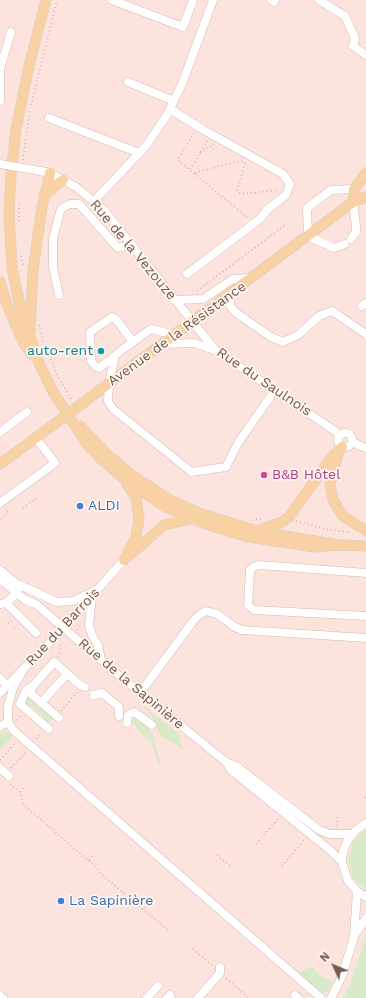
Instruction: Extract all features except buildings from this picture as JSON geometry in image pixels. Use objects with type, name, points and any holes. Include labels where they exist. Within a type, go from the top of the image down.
[{"type":"main road","points":[[46,0],[22,100],[14,142],[10,191],[9,231],[12,268],[21,311],[39,363],[64,409],[86,444],[122,477],[159,502],[191,519],[220,529],[276,542],[314,547],[339,545],[366,546]]},
{"type":"main road","points":[[31,342],[30,312],[33,270],[44,195],[45,172]]},
{"type":"main road","points":[[352,202],[354,189],[366,173]]},
{"type":"main road","points":[[44,195],[63,180]]},
{"type":"main road","name":"Avenue de la Résistance","points":[[0,464],[193,322],[352,202],[366,197]]},
{"type":"main road","points":[[0,282],[8,307],[23,342],[39,363]]},
{"type":"main road","points":[[64,409],[109,456],[149,487],[170,500],[199,513],[257,531],[339,545]]},
{"type":"main road","points":[[257,531],[271,527],[290,516],[331,458],[344,447]]},
{"type":"main road","points":[[344,447],[331,477],[330,492],[339,511],[361,528]]},
{"type":"main road","points":[[122,477],[136,498],[139,519],[136,537],[124,560]]},
{"type":"main road","points":[[124,560],[164,525],[191,519]]},
{"type":"street","points":[[112,0],[183,27],[193,0]]},
{"type":"street","points":[[94,201],[154,135],[172,105],[213,0]]},
{"type":"street","points":[[271,0],[274,2],[275,0]]},
{"type":"street","points":[[319,0],[345,16],[356,41],[353,46],[366,55]]},
{"type":"street","points":[[0,101],[0,69],[11,32]]},
{"type":"street","points":[[128,82],[172,105],[198,126],[283,174],[290,184],[290,188],[286,195],[267,210],[254,223],[187,274]]},
{"type":"street","points":[[49,118],[114,144],[133,149],[139,153]]},
{"type":"street","name":"Rue de la Vezouze","points":[[0,164],[45,172],[80,189],[106,212],[193,322]]},
{"type":"street","points":[[352,202],[356,232],[348,242],[334,248],[308,236],[307,208],[331,190],[354,189]]},
{"type":"street","points":[[59,295],[53,267],[53,239],[62,208],[70,204],[79,204],[118,248],[131,244]]},
{"type":"street","points":[[175,300],[203,298],[233,279],[252,278]]},
{"type":"street","points":[[230,294],[230,306]]},
{"type":"street","points":[[217,304],[230,306],[245,320],[271,337],[283,342],[298,335],[319,316],[332,311],[366,334]]},
{"type":"street","points":[[133,342],[116,319],[112,317],[90,332],[91,361],[96,368],[99,368],[152,329],[175,335]]},
{"type":"street","name":"Rue du Saulnois","points":[[193,322],[215,350],[341,435],[350,435],[344,447]]},
{"type":"street","points":[[162,344],[194,343],[215,350]]},
{"type":"street","points":[[115,356],[109,384],[108,401],[113,409],[189,470],[210,470],[223,468],[229,464],[238,443],[275,390]]},
{"type":"street","points":[[0,432],[27,412]]},
{"type":"street","points":[[341,435],[338,441],[344,447],[366,448]]},
{"type":"street","points":[[0,503],[55,463],[36,438]]},
{"type":"street","name":"Rue du Barrois","points":[[0,693],[63,628],[124,560]]},
{"type":"street","points":[[366,573],[259,565],[250,570],[248,605],[254,610],[366,616]]},
{"type":"street","name":"Rue de la Sapinière","points":[[0,570],[18,584],[32,597],[37,605],[63,628],[226,762],[232,771],[331,851],[342,862]]},
{"type":"street","name":"Rue de la Sapinière","points":[[0,580],[24,599],[37,605]]},
{"type":"street","points":[[18,584],[57,602],[73,601],[95,593]]},
{"type":"street","points":[[17,593],[3,604],[36,633]]},
{"type":"street","points":[[95,593],[89,625],[98,645],[102,660]]},
{"type":"street","points":[[140,692],[194,620],[206,611],[217,614],[235,627],[242,630],[366,638]]},
{"type":"street","points":[[48,728],[20,704],[26,690],[32,686],[54,662],[84,687]]},
{"type":"street","points":[[22,670],[10,700],[8,714],[12,721],[13,730],[321,998]]},
{"type":"street","points":[[41,703],[67,674]]},
{"type":"street","points":[[0,678],[7,686]]},
{"type":"street","points":[[32,686],[30,693],[57,717]]},
{"type":"street","points":[[94,695],[102,693],[119,707],[119,716]]},
{"type":"street","points":[[127,723],[128,715],[134,712],[152,725]]},
{"type":"street","points":[[0,726],[12,721]]},
{"type":"street","name":"Rue de la Sapinière","points":[[226,762],[236,766],[320,830],[330,834],[351,834]]},
{"type":"street","points":[[366,823],[351,834],[345,846],[342,862],[346,876],[357,891],[366,897]]},
{"type":"street","points":[[331,998],[342,976],[354,937],[357,891]]},
{"type":"street","points":[[354,937],[366,918]]},
{"type":"street","points":[[198,998],[220,970]]},
{"type":"street","points":[[147,998],[158,986]]},
{"type":"street","points":[[167,998],[170,994],[171,998]]},
{"type":"path","points":[[198,126],[178,160],[254,223]]},
{"type":"path","points":[[190,169],[211,134]]},
{"type":"path","points":[[199,154],[220,139]]},
{"type":"path","points":[[196,174],[197,172],[240,161],[245,163],[237,191],[241,194],[290,188]]},
{"type":"path","points":[[194,293],[286,225]]},
{"type":"path","points":[[22,508],[38,497]]},
{"type":"path","points":[[0,503],[9,513],[1,519]]},
{"type":"path","points":[[290,516],[302,523],[329,530],[352,532],[361,528]]},
{"type":"path","points":[[59,644],[60,652]]},
{"type":"path","points":[[57,717],[84,687]]},
{"type":"path","points":[[12,721],[20,717],[17,710]]},
{"type":"path","points":[[48,728],[2,776],[20,792],[24,804],[89,860],[99,872],[168,930]]},
{"type":"path","points":[[31,734],[36,739]]},
{"type":"path","points":[[0,760],[20,737]]},
{"type":"path","points":[[20,792],[23,788]]},
{"type":"path","points":[[336,829],[337,814]]},
{"type":"path","points":[[256,844],[281,817]]},
{"type":"path","points":[[282,866],[306,838]]},
{"type":"path","points":[[217,855],[231,867]]},
{"type":"path","points":[[89,860],[92,856]]},
{"type":"path","points":[[144,909],[148,904]]},
{"type":"path","points":[[193,949],[220,970],[249,998]]},
{"type":"shaded area","points":[[0,0],[366,0],[366,935],[350,984],[343,998],[0,998]]},
{"type":"green space","points":[[28,696],[53,718],[50,722],[48,721],[46,723],[43,719],[45,717],[31,705],[29,707],[23,702]]},
{"type":"green space","points":[[137,701],[178,733],[183,749],[161,736],[151,714]]},
{"type":"green space","points":[[135,716],[139,717],[152,733],[161,767],[157,761],[151,741],[139,732],[132,721]]},
{"type":"green space","points":[[4,731],[12,736],[0,750],[0,733]]},
{"type":"green space","points":[[366,829],[366,890],[353,878],[348,860],[353,842]]},
{"type":"green space","points":[[366,935],[366,998],[343,998],[350,984]]},
{"type":"green space","points":[[312,966],[320,976],[332,981],[326,993],[321,992],[299,973]]},
{"type":"place","name":"auto-rent","points":[[101,351]]},
{"type":"place","name":"B&B Hôtel","points":[[264,475]]},
{"type":"place","name":"ALDI","points":[[80,506]]},
{"type":"place","name":"La Sapinière","points":[[61,901]]}]
